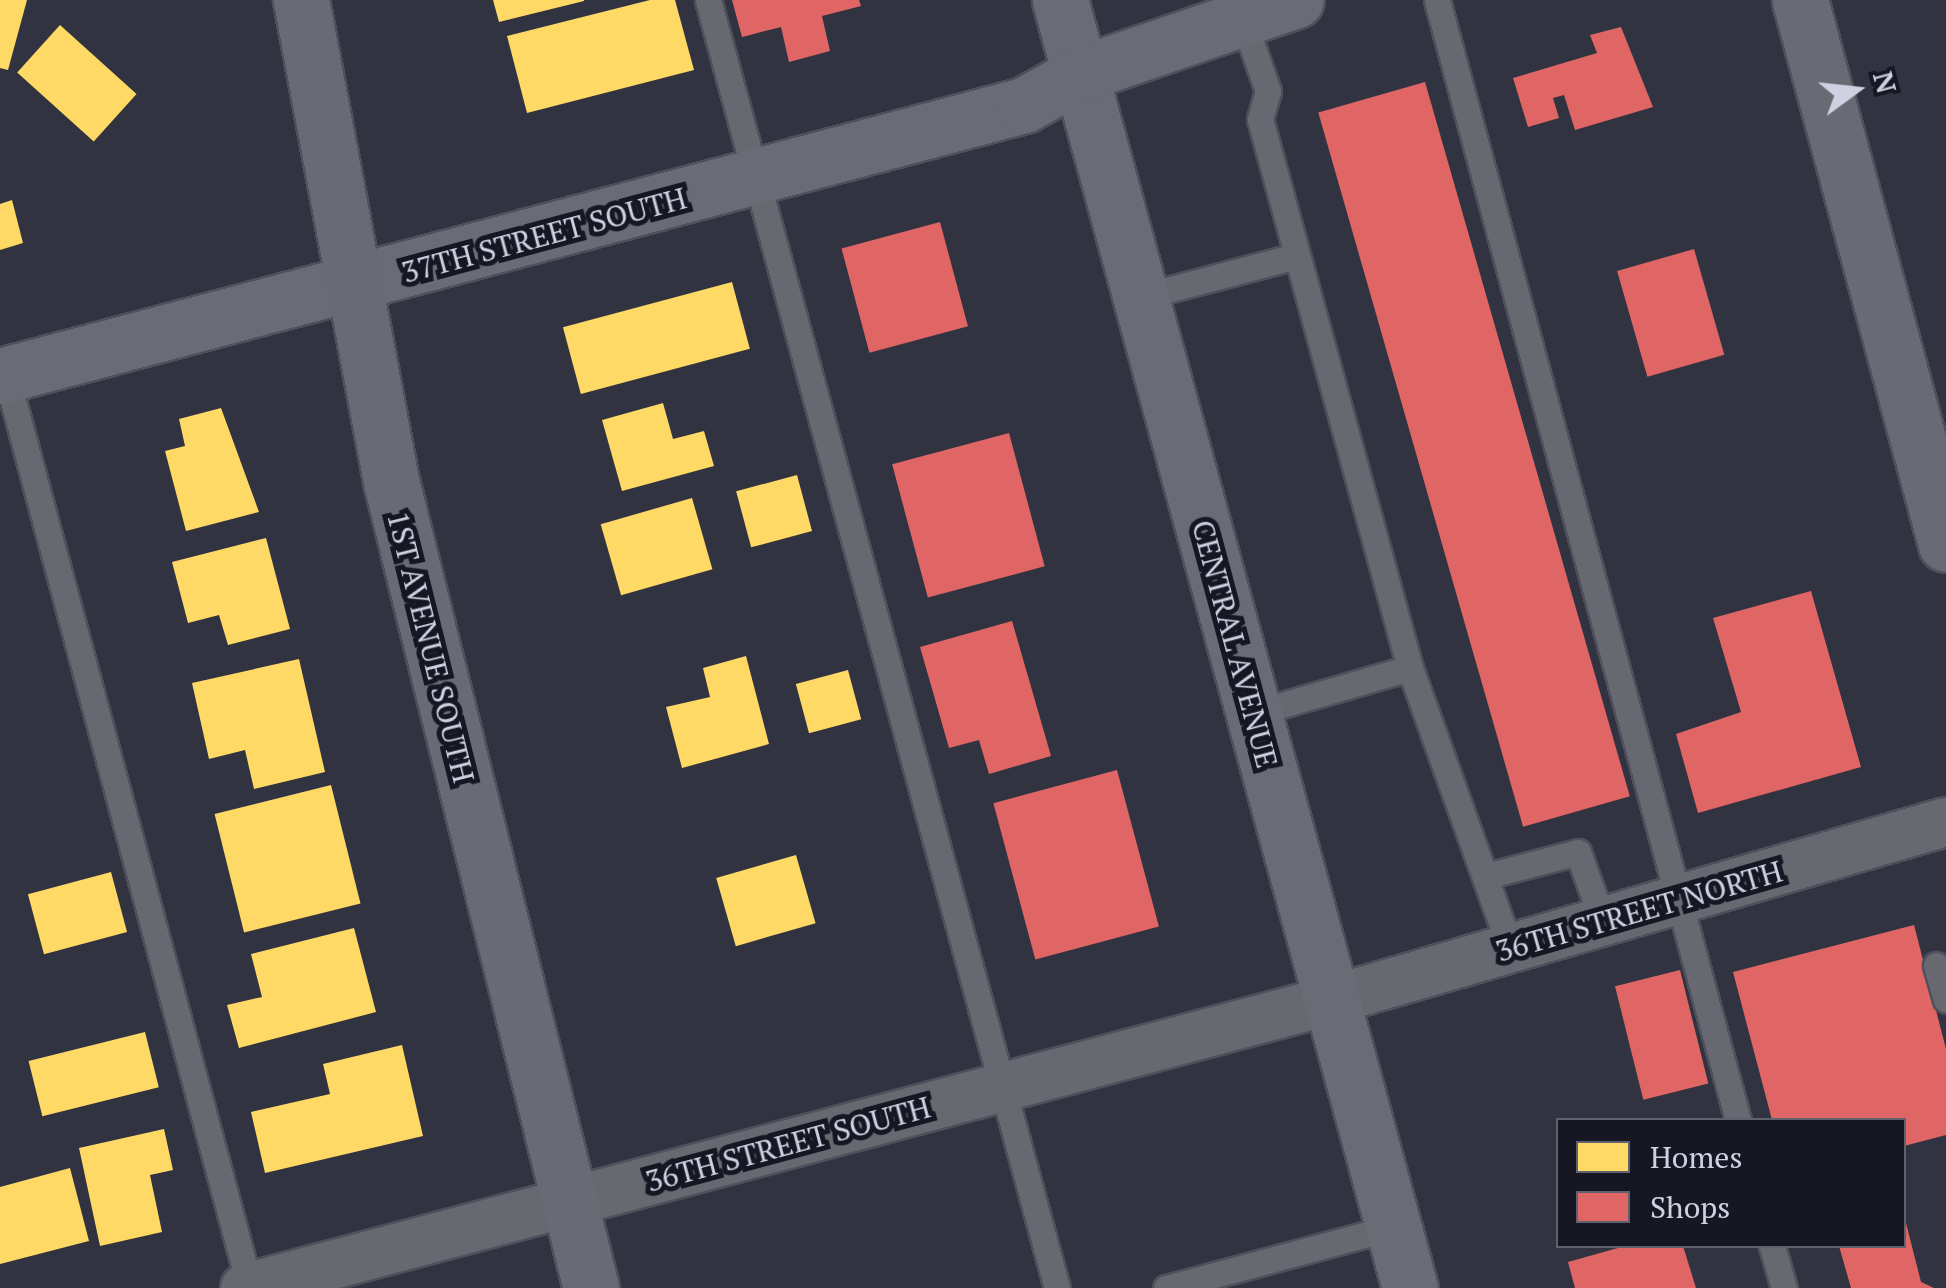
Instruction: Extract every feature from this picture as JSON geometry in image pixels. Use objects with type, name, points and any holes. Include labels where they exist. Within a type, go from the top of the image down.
[{"type":"main road","points":[[1800,0],[1946,544]]},
{"type":"main road","name":"1ST AVENUE SOUTH","points":[[292,5],[356,286],[390,481],[591,1288]]},
{"type":"street","name":"CENTRAL AVENUE","points":[[1060,0],[1410,1288]]},
{"type":"street","name":"37TH STREET SOUTH","points":[[3,375],[356,286],[1024,105],[1080,74],[1241,14],[1296,0]]},
{"type":"street","name":"36TH STREET NORTH","points":[[1332,1000],[1946,822]]},
{"type":"street","name":"36TH STREET SOUTH","points":[[248,1288],[1332,1000]]},
{"type":"lane","points":[[708,0],[1057,1288]]},
{"type":"lane","points":[[1437,0],[1737,1118]]},
{"type":"lane","points":[[1241,14],[1268,91],[1260,119],[1410,668],[1510,948]]},
{"type":"lane","points":[[1141,297],[1296,256]]},
{"type":"lane","points":[[3,375],[248,1288]]},
{"type":"lane","points":[[1254,713],[1410,668]]},
{"type":"lane","points":[[1486,876],[1578,852],[1603,922]]},
{"type":"lane","points":[[1936,966],[1946,1000]]},
{"type":"lane","points":[[1166,1288],[1212,1282],[1394,1227]]},
{"type":"lane","points":[[1773,1248],[1784,1288]]},
{"type":"building: Homes","points":[[0,0],[27,0],[8,70],[0,68]]},
{"type":"building: Homes","points":[[493,0],[584,0],[584,1],[499,22]]},
{"type":"building: Homes","points":[[650,0],[675,0],[694,70],[527,113],[507,36]]},
{"type":"building: Homes","points":[[60,25],[137,94],[94,141],[17,73]]},
{"type":"building: Homes","points":[[12,200],[23,243],[0,250],[0,204]]},
{"type":"building: Homes","points":[[732,282],[750,349],[581,394],[563,327]]},
{"type":"building: Homes","points":[[663,403],[673,439],[704,431],[714,466],[622,491],[602,420]]},
{"type":"building: Homes","points":[[221,408],[259,512],[186,531],[165,451],[185,446],[179,419]]},
{"type":"building: Homes","points":[[797,475],[812,531],[751,547],[736,491]]},
{"type":"building: Homes","points":[[692,498],[712,569],[621,595],[601,524]]},
{"type":"building: Homes","points":[[266,538],[290,629],[228,645],[219,615],[188,623],[172,562]]},
{"type":"building: Homes","points":[[746,656],[769,744],[682,768],[666,707],[710,697],[703,668]]},
{"type":"building: Homes","points":[[299,659],[325,772],[254,789],[245,750],[209,759],[192,683]]},
{"type":"building: Homes","points":[[848,670],[861,719],[809,733],[796,684]]},
{"type":"building: Homes","points":[[331,785],[361,903],[244,932],[215,814]]},
{"type":"building: Homes","points":[[796,855],[816,923],[736,946],[716,878]]},
{"type":"building: Homes","points":[[111,872],[127,932],[44,954],[28,894]]},
{"type":"building: Homes","points":[[354,928],[376,1012],[239,1048],[227,1005],[262,997],[251,954]]},
{"type":"building: Homes","points":[[145,1032],[159,1087],[42,1116],[29,1061]]},
{"type":"building: Homes","points":[[402,1045],[423,1136],[265,1173],[251,1112],[330,1094],[323,1064]]},
{"type":"building: Homes","points":[[164,1129],[173,1170],[150,1175],[162,1232],[100,1246],[79,1148]]},
{"type":"building: Homes","points":[[70,1168],[89,1241],[0,1264],[0,1187]]},
{"type":"building: Shops","points":[[732,0],[859,0],[861,6],[822,16],[830,51],[789,62],[781,27],[742,37]]},
{"type":"building: Shops","points":[[1621,27],[1653,107],[1575,130],[1564,95],[1553,98],[1559,118],[1528,127],[1513,78],[1597,53],[1590,35]]},
{"type":"building: Shops","points":[[1425,82],[1630,796],[1523,827],[1318,113]]},
{"type":"building: Shops","points":[[940,222],[968,326],[869,353],[841,248]]},
{"type":"building: Shops","points":[[1694,249],[1724,355],[1647,377],[1617,271]]},
{"type":"building: Shops","points":[[1009,433],[1045,566],[928,598],[892,464]]},
{"type":"building: Shops","points":[[1811,591],[1861,767],[1698,813],[1676,734],[1741,712],[1713,618]]},
{"type":"building: Shops","points":[[1012,621],[1051,756],[989,774],[979,740],[949,748],[920,647]]},
{"type":"building: Shops","points":[[1117,770],[1159,926],[1035,960],[993,803]]},
{"type":"building: Shops","points":[[1914,925],[1946,1049],[1946,1135],[1906,1145],[1906,1118],[1771,1118],[1733,972]]},
{"type":"building: Shops","points":[[1680,970],[1708,1084],[1643,1100],[1615,986]]},
{"type":"building: Shops","points":[[1906,1223],[1921,1282],[1934,1288],[1851,1288],[1840,1248],[1906,1248]]},
{"type":"building: Shops","points":[[1618,1248],[1684,1248],[1696,1288],[1575,1288],[1568,1262]]}]
